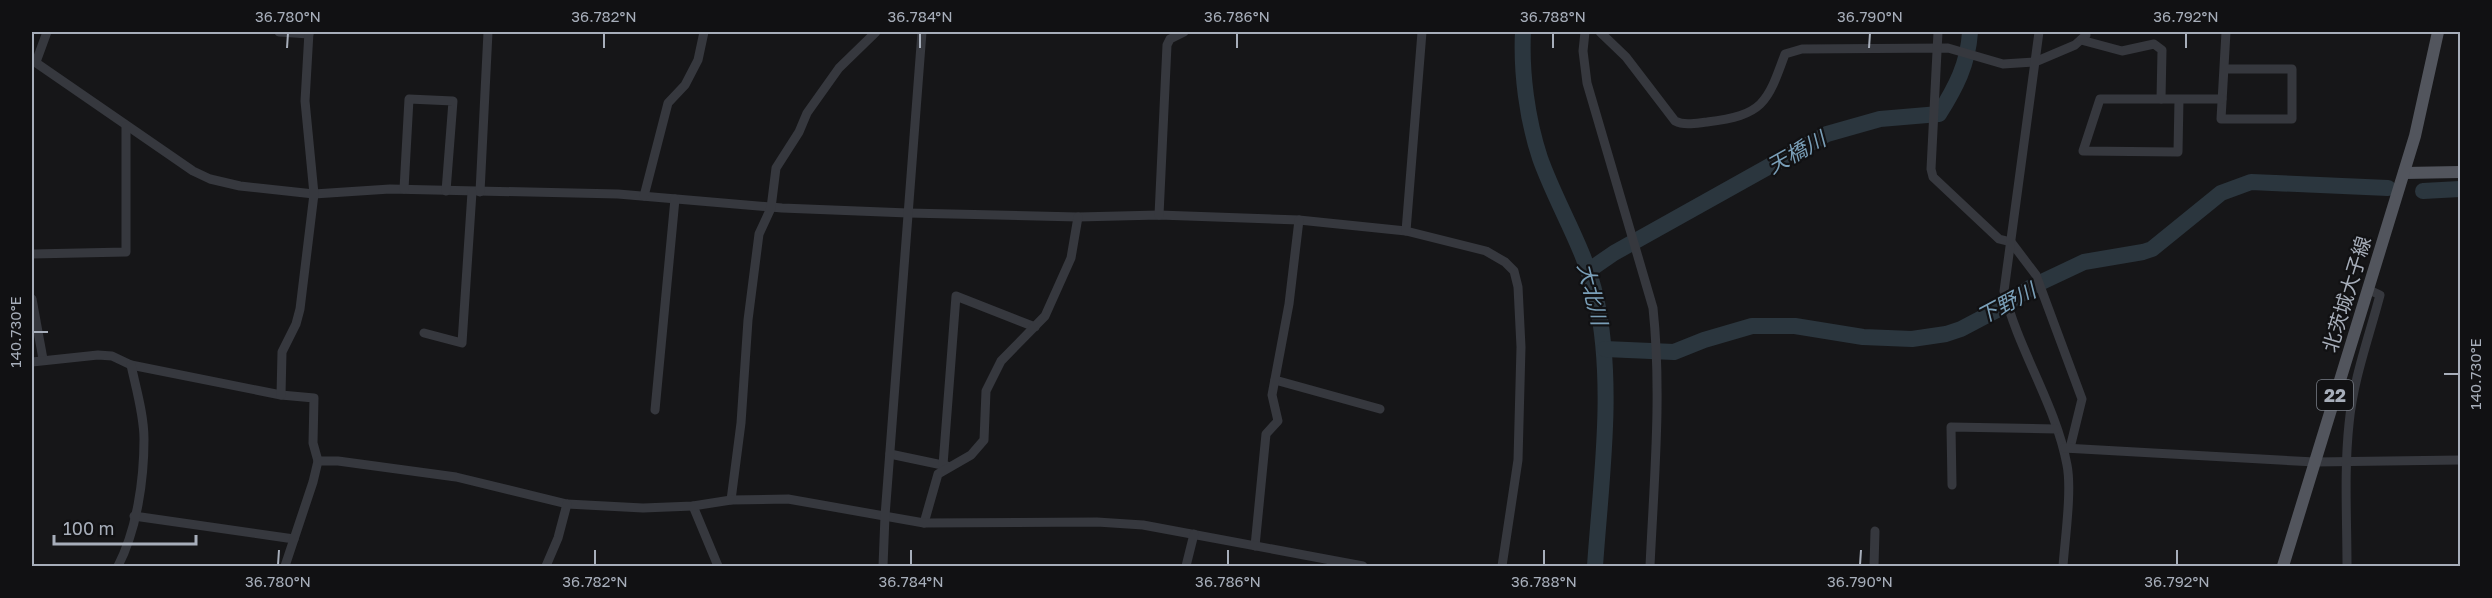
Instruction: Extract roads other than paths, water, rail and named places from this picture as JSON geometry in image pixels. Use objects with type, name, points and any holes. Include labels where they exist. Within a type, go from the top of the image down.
[{"type":"main road","name":"北茨城大子線","points":[[2283,567],[2404,172],[2425,99],[2438,32]]},
{"type":"main road","points":[[2404,172],[2460,172]]},
{"type":"street","points":[[47,32],[34,61],[193,171],[240,186],[314,194],[404,189],[644,196],[771,207],[908,213],[1078,217],[1158,215],[1299,220],[1406,231],[1486,251],[1505,262],[1514,271],[1518,287],[1521,348],[1518,459],[1502,567]]},
{"type":"street","points":[[279,32],[309,33],[305,100],[314,194],[300,309],[296,324],[282,352],[281,395]]},
{"type":"street","points":[[424,333],[462,343],[488,32]]},
{"type":"street","points":[[644,196],[668,103],[685,85],[698,60],[704,32]]},
{"type":"street","points":[[731,500],[741,423],[748,320],[759,234],[771,207],[776,168],[799,132],[807,114],[839,68],[876,32]]},
{"type":"street","points":[[884,567],[885,516],[922,32]]},
{"type":"street","points":[[1158,215],[1167,45],[1170,39],[1184,32]]},
{"type":"street","points":[[1406,231],[1422,32]]},
{"type":"street","points":[[1585,32],[1583,51],[1587,83],[1653,308],[1656,343],[1655,443],[1650,567]]},
{"type":"street","points":[[1600,32],[1626,57],[1675,121],[1680,124],[1738,118],[1755,110],[1774,86],[1785,54],[1802,49],[1937,47],[2003,64],[2035,62],[2075,45],[2083,35],[2122,51],[2154,45],[2162,51],[2160,99]]},
{"type":"street","points":[[1938,32],[1931,169],[1933,177],[1999,239],[2011,242],[2036,275],[2082,399],[2066,448]]},
{"type":"street","points":[[2039,32],[2006,270],[2007,302],[2056,429],[2066,448],[2068,480],[2063,567]]},
{"type":"street","points":[[2224,69],[2292,69],[2292,119],[2221,119],[2226,32]]},
{"type":"street","points":[[404,189],[409,99],[453,101],[446,191]]},
{"type":"street","points":[[2179,99],[2178,152],[2083,151],[2100,99],[2179,99],[2222,99]]},
{"type":"street","points":[[32,254],[126,252],[126,126]]},
{"type":"street","points":[[655,410],[675,199]]},
{"type":"street","points":[[924,523],[938,474],[947,466],[971,455],[984,440],[986,391],[1001,362],[1045,316],[1071,258],[1078,217]]},
{"type":"street","points":[[1255,546],[1266,434],[1278,421],[1272,394],[1289,304],[1299,220]]},
{"type":"street","points":[[2347,567],[2347,461],[2352,401],[2380,295],[2367,289]]},
{"type":"street","points":[[947,466],[956,296],[1035,327]]},
{"type":"street","points":[[32,299],[43,359]]},
{"type":"street","points":[[32,362],[43,359],[112,356],[131,365],[281,395],[314,398],[313,442],[318,461],[285,567]]},
{"type":"street","points":[[118,567],[131,532],[140,486],[144,436],[131,365]]},
{"type":"street","points":[[1275,380],[1380,409]]},
{"type":"street","points":[[1952,484],[1951,427],[2056,429]]},
{"type":"street","points":[[2066,448],[2315,462],[2460,460]]},
{"type":"street","points":[[890,454],[947,466]]},
{"type":"street","points":[[318,461],[338,461],[456,477],[567,504],[643,508],[693,506],[731,500],[788,499],[924,523],[1097,522],[1143,525],[1363,567]]},
{"type":"street","points":[[546,567],[558,538],[567,504]]},
{"type":"street","points":[[693,506],[718,567]]},
{"type":"street","points":[[134,516],[294,539]]},
{"type":"street","points":[[1874,567],[1875,531]]},
{"type":"street","points":[[1186,567],[1194,534]]},
{"type":"waterway","name":"大北川","points":[[1523,32],[1526,95],[1535,143],[1585,262],[1596,298],[1602,331],[1605,364],[1605,432],[1595,566]]},
{"type":"waterway","name":"天橋川","points":[[1588,271],[1614,253],[1827,134],[1880,119],[1939,114],[1960,75],[1967,55],[1970,32]]},
{"type":"waterway","name":"下野川","points":[[1605,349],[1674,352],[1704,340],[1752,326],[1795,326],[1863,337],[1912,339],[1946,334],[1961,329],[1997,310],[2033,286],[2084,262],[2152,249],[2221,193],[2251,182],[2388,188]]},
{"type":"waterway","name":"下野川","points":[[2423,191],[2460,189]]}]
